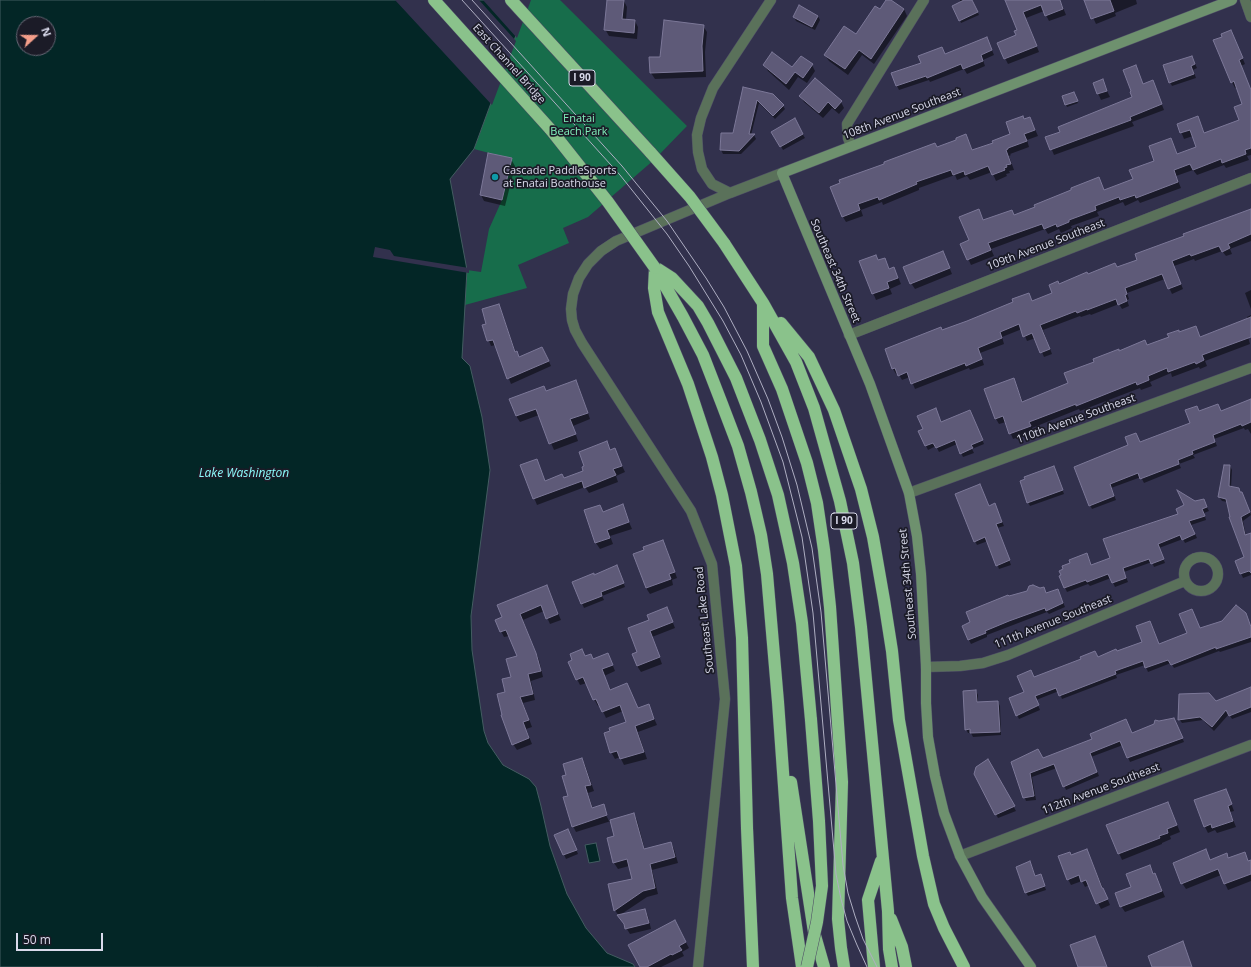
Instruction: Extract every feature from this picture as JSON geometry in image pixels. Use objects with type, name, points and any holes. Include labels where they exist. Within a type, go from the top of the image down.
[{"type":"highway","name":"East Channel Bridge","points":[[434,0],[564,146],[627,228],[655,268]]},
{"type":"highway","name":"I 90","points":[[511,0],[690,197],[724,243],[763,303],[796,362],[814,408],[840,501],[853,563],[861,628],[888,911],[888,948],[892,967]]},
{"type":"highway","points":[[655,268],[702,355],[738,446],[761,535],[767,574],[778,702],[792,898],[802,967]]},
{"type":"highway","points":[[655,268],[663,283],[698,306],[721,347],[736,378],[748,409],[769,468],[787,532],[799,594],[820,821],[822,886],[817,922],[807,967]]},
{"type":"highway","points":[[663,283],[658,312],[688,384],[712,457],[722,495],[736,566],[742,638],[747,828],[753,967]]},
{"type":"highway","points":[[763,303],[764,346],[784,395],[807,463],[817,503],[824,550],[833,646],[842,782],[838,919],[840,948],[844,967]]},
{"type":"highway","points":[[763,303],[809,357],[834,410],[861,489],[873,537],[884,600],[892,651],[899,720],[923,856],[934,904],[947,935],[964,967]]},
{"type":"highway","points":[[778,702],[814,932],[824,967]]},
{"type":"highway","points":[[874,967],[868,900],[882,858]]},
{"type":"highway","points":[[888,911],[902,947],[906,967]]},
{"type":"street","points":[[730,193],[712,184],[702,169],[698,152],[698,136],[701,118],[713,88],[771,0]]},
{"type":"street","points":[[851,146],[848,138],[847,124],[924,0]]},
{"type":"street","name":"108th Avenue Southeast","points":[[588,264],[601,251],[616,241],[730,193],[1232,0]]},
{"type":"street","points":[[1245,0],[1251,17]]},
{"type":"street","name":"Southeast 34th Street","points":[[782,173],[870,384],[909,492],[917,536],[921,574],[928,737],[944,813],[960,856],[982,897],[1031,967]]},
{"type":"street","name":"109th Avenue Southeast","points":[[849,335],[1251,178]]},
{"type":"street","name":"Southeast Lake Road","points":[[588,264],[579,278],[573,294],[571,309],[575,330],[691,511],[712,564],[725,700],[698,967]]},
{"type":"street","name":"110th Avenue Southeast","points":[[909,492],[1251,368]]},
{"type":"street","name":"111th Avenue Southeast","points":[[926,667],[960,666],[983,663],[1008,655],[1184,581]]},
{"type":"street","name":"112th Avenue Southeast","points":[[960,856],[1251,745]]},
{"type":"green space","name":"Enatai Beach Park","points":[[529,0],[560,0],[687,126],[655,159],[588,217],[563,228],[569,243],[518,265],[527,288],[465,305],[467,270],[481,272],[489,229],[502,200],[512,159],[474,149]]},
{"type":"water","name":"Lake Washington","points":[[0,0],[529,0],[474,149],[450,179],[467,270],[462,358],[470,366],[482,417],[490,470],[471,616],[472,650],[484,731],[488,743],[503,765],[529,779],[536,787],[550,846],[567,894],[586,928],[607,953],[633,964],[635,967],[0,967]]},
{"type":"water","points":[[596,843],[600,861],[589,863],[585,845]]},
{"type":"pier","points":[[395,0],[479,0],[516,41],[492,105]]},
{"type":"pier","points":[[483,0],[531,0],[517,38]]},
{"type":"pier","points":[[375,247],[390,250],[394,256],[469,268],[469,273],[373,257]]},
{"type":"building","points":[[607,0],[624,0],[622,19],[635,20],[634,33],[604,30]]},
{"type":"building","points":[[886,0],[891,0],[904,9],[871,59],[859,50],[845,69],[824,55],[844,26],[856,34],[875,6],[880,9]]},
{"type":"building","points":[[964,0],[972,0],[978,12],[959,21],[952,6]]},
{"type":"building","points":[[1005,0],[1060,0],[1063,9],[1045,16],[1041,5],[1023,12],[1037,46],[1004,59],[997,43],[1016,35],[1014,31],[1017,30]]},
{"type":"building","points":[[1084,0],[1110,0],[1114,11],[1091,19]]},
{"type":"building","points":[[799,5],[818,16],[812,27],[793,17]]},
{"type":"building","points":[[664,20],[704,25],[702,46],[703,71],[650,73],[649,57],[660,57]]},
{"type":"building","points":[[1231,30],[1243,58],[1239,60],[1251,90],[1251,148],[1245,150],[1246,154],[1222,163],[1221,159],[1193,170],[1190,164],[1174,170],[1178,182],[1136,198],[1135,195],[1120,200],[1119,197],[1095,206],[1096,210],[1069,220],[1069,222],[1057,227],[1056,224],[1044,229],[1042,224],[988,243],[991,250],[967,260],[960,244],[969,240],[959,217],[979,209],[983,220],[1012,210],[1014,215],[1071,190],[1071,188],[1099,177],[1104,190],[1133,179],[1129,170],[1154,161],[1149,146],[1171,138],[1177,154],[1196,147],[1190,130],[1180,133],[1177,124],[1198,116],[1204,133],[1239,120],[1234,107],[1242,104],[1234,81],[1231,83],[1213,40],[1222,37],[1221,34]]},
{"type":"building","points":[[987,37],[992,50],[981,55],[983,61],[963,69],[961,64],[927,78],[926,76],[896,86],[891,73],[921,63],[918,56],[942,47],[945,54]]},
{"type":"building","points":[[772,52],[792,67],[801,56],[813,64],[803,78],[795,72],[786,84],[763,65]]},
{"type":"building","points":[[1192,56],[1195,64],[1191,66],[1194,74],[1169,83],[1163,65]]},
{"type":"building","points":[[1136,65],[1143,84],[1153,80],[1162,104],[1130,117],[1131,120],[1050,150],[1045,137],[1060,132],[1058,127],[1132,97],[1123,70]]},
{"type":"building","points":[[815,78],[842,101],[835,109],[828,102],[819,113],[799,96]]},
{"type":"building","points":[[1103,79],[1107,91],[1097,94],[1093,83]]},
{"type":"building","points":[[743,87],[773,94],[784,105],[773,116],[757,100],[749,134],[755,134],[739,151],[720,150],[721,133],[733,133]]},
{"type":"building","points":[[1074,92],[1078,101],[1065,105],[1062,96]]},
{"type":"building","points":[[1023,116],[1024,119],[1030,117],[1035,130],[1024,134],[1027,141],[1006,150],[1011,164],[1006,165],[1007,167],[1004,168],[1005,170],[992,175],[988,166],[965,175],[964,171],[953,175],[951,170],[916,182],[917,184],[879,200],[878,197],[858,204],[860,210],[842,217],[830,187],[840,183],[839,180],[884,164],[884,162],[935,143],[937,147],[956,140],[956,138],[966,134],[972,150],[993,143],[992,141],[1010,134],[1006,122]]},
{"type":"building","points":[[795,118],[803,134],[780,147],[771,132]]},
{"type":"building","name":"Cascade PaddleSports at Enatai Boathouse","points":[[488,153],[512,158],[502,200],[480,195]]},
{"type":"building","points":[[1251,209],[1251,234],[1228,244],[1230,248],[1222,252],[1219,246],[1172,261],[1181,284],[1168,289],[1162,274],[1125,288],[1127,301],[1118,305],[1116,299],[1077,313],[1076,311],[1040,325],[1050,349],[1040,353],[1032,333],[1023,337],[1019,324],[1000,332],[1002,338],[978,348],[982,359],[966,366],[965,363],[911,384],[907,372],[898,376],[895,368],[892,369],[885,349],[941,327],[942,330],[967,321],[1013,302],[1012,299],[1029,293],[1032,301],[1052,293],[1049,285],[1058,281],[1059,284],[1087,272],[1088,274],[1115,263],[1117,267],[1137,260],[1135,254],[1184,236],[1183,234]]},
{"type":"building","points":[[943,251],[950,268],[910,284],[903,267]]},
{"type":"building","points":[[876,255],[878,260],[885,258],[889,269],[894,267],[898,278],[887,282],[889,288],[872,294],[859,261]]},
{"type":"building","points":[[499,304],[515,352],[517,351],[519,357],[542,347],[549,361],[507,379],[493,340],[487,341],[482,325],[486,324],[482,309]]},
{"type":"building","points":[[1251,317],[1251,337],[1202,355],[1204,360],[1196,364],[1195,362],[1168,372],[1167,368],[1148,376],[1149,380],[1137,385],[1136,382],[1076,406],[1076,404],[1029,422],[1031,426],[1009,434],[1003,416],[995,419],[984,389],[1014,378],[1022,402],[1068,383],[1064,373],[1094,362],[1093,359],[1119,349],[1119,351],[1145,340],[1147,345],[1169,337],[1167,334],[1179,330],[1179,332],[1196,326],[1200,337]]},
{"type":"building","points":[[576,380],[588,413],[570,419],[576,434],[549,444],[536,409],[516,416],[509,399],[544,386],[546,391]]},
{"type":"building","points":[[1251,399],[1251,422],[1242,426],[1241,424],[1213,435],[1215,442],[1192,451],[1193,454],[1178,460],[1179,464],[1140,479],[1138,473],[1110,484],[1114,496],[1089,506],[1074,467],[1128,445],[1125,437],[1136,433],[1140,442],[1190,423],[1185,410],[1197,406],[1199,411],[1218,404],[1221,411]]},
{"type":"building","points":[[936,408],[941,422],[970,410],[983,440],[971,445],[973,448],[960,454],[955,440],[936,448],[933,443],[925,446],[918,431],[923,429],[917,416]]},
{"type":"building","points":[[607,441],[610,450],[615,448],[622,466],[613,469],[616,475],[584,488],[582,481],[533,499],[520,465],[537,459],[545,481],[562,474],[564,478],[583,471],[582,467],[584,466],[579,452]]},
{"type":"building","points":[[1224,465],[1230,465],[1229,486],[1239,488],[1250,512],[1241,517],[1245,535],[1251,533],[1251,573],[1249,571],[1240,574],[1235,561],[1244,557],[1229,517],[1226,499],[1218,497]]},
{"type":"building","points":[[1054,466],[1063,490],[1027,503],[1020,481],[1025,479],[1024,477]]},
{"type":"building","points":[[980,484],[989,506],[995,503],[1002,522],[996,524],[1010,560],[996,566],[985,537],[974,542],[955,494]]},
{"type":"building","points":[[1177,490],[1195,501],[1204,499],[1207,507],[1202,509],[1205,516],[1189,521],[1195,534],[1182,540],[1180,535],[1158,544],[1164,559],[1151,564],[1149,559],[1123,568],[1126,578],[1112,583],[1108,574],[1087,582],[1086,580],[1064,588],[1059,576],[1061,575],[1059,571],[1063,569],[1062,566],[1070,563],[1069,560],[1087,553],[1091,565],[1110,558],[1103,539],[1178,514],[1176,509],[1184,505]]},
{"type":"building","points":[[623,504],[629,522],[607,530],[610,538],[595,543],[584,510],[600,505],[603,512]]},
{"type":"building","points":[[663,540],[675,572],[669,574],[671,579],[646,588],[633,554],[644,550],[643,547]]},
{"type":"building","points":[[617,565],[624,583],[601,592],[602,596],[581,604],[572,582],[594,573],[594,575]]},
{"type":"building","points":[[547,585],[558,614],[546,619],[541,605],[520,614],[536,653],[541,671],[528,674],[533,694],[520,697],[529,720],[523,722],[529,738],[512,745],[501,715],[497,694],[505,692],[502,679],[511,677],[506,659],[517,656],[506,630],[500,632],[495,620],[502,617],[497,605]]},
{"type":"building","points":[[1033,585],[1040,588],[1044,587],[1046,593],[1058,589],[1063,603],[1046,611],[1045,608],[1009,621],[985,631],[986,633],[968,640],[962,626],[970,622],[966,612],[1008,595],[1027,591],[1029,586]]},
{"type":"building","points":[[1236,605],[1246,613],[1251,627],[1251,637],[1216,649],[1216,647],[1171,665],[1168,660],[1145,668],[1143,661],[1115,671],[1116,674],[1059,696],[1056,688],[1035,696],[1039,705],[1016,716],[1009,698],[1024,692],[1017,676],[1031,670],[1034,677],[1081,659],[1080,657],[1095,651],[1098,657],[1116,649],[1117,651],[1142,642],[1136,626],[1150,621],[1159,644],[1187,633],[1179,614],[1192,609],[1200,628],[1222,621]]},
{"type":"building","points":[[667,607],[673,622],[650,631],[660,657],[637,666],[632,654],[637,652],[628,628],[649,620],[647,615]]},
{"type":"building","points":[[582,649],[585,656],[591,654],[593,659],[608,653],[613,665],[602,669],[610,690],[627,683],[638,708],[649,704],[654,719],[635,726],[644,752],[620,759],[617,751],[610,753],[604,733],[610,731],[609,728],[626,722],[620,705],[602,712],[596,699],[593,700],[583,677],[576,680],[568,662],[572,660],[570,654]]},
{"type":"building","points":[[1251,687],[1251,707],[1229,716],[1226,710],[1212,727],[1200,717],[1178,720],[1179,694],[1209,693],[1216,701]]},
{"type":"building","points":[[976,690],[977,702],[998,701],[1000,732],[970,733],[970,729],[965,730],[963,691]]},
{"type":"building","points":[[1174,718],[1183,738],[1127,758],[1120,741],[1090,753],[1097,772],[1063,787],[1054,764],[1030,773],[1034,796],[1023,798],[1011,762],[1038,749],[1043,758],[1092,739],[1090,734],[1126,719],[1132,733],[1154,724],[1155,720],[1159,721]]},
{"type":"building","points":[[582,758],[591,785],[585,786],[592,808],[604,804],[607,815],[572,827],[563,797],[568,796],[562,776],[566,775],[563,764]]},
{"type":"building","points":[[988,759],[1015,806],[995,815],[974,774],[976,767]]},
{"type":"building","points":[[1226,789],[1232,804],[1228,806],[1233,821],[1212,828],[1211,824],[1204,827],[1194,800]]},
{"type":"building","points":[[1168,802],[1177,825],[1167,829],[1168,833],[1159,836],[1160,838],[1118,854],[1106,825]]},
{"type":"building","points":[[634,813],[644,849],[671,842],[675,857],[650,864],[655,888],[643,891],[614,911],[608,884],[632,879],[627,859],[613,863],[607,838],[614,836],[610,820]]},
{"type":"building","points":[[568,829],[577,850],[563,855],[554,835]]},
{"type":"building","points":[[1087,849],[1102,888],[1108,899],[1096,904],[1086,880],[1081,882],[1079,875],[1067,880],[1058,856],[1070,852],[1071,855]]},
{"type":"building","points":[[1206,849],[1210,860],[1227,853],[1228,858],[1245,852],[1248,861],[1251,860],[1251,874],[1224,884],[1218,869],[1181,884],[1173,863]]},
{"type":"building","points":[[1030,861],[1035,876],[1041,874],[1045,886],[1025,893],[1016,867]]},
{"type":"building","points":[[1150,865],[1162,891],[1120,907],[1115,893],[1131,887],[1126,874]]},
{"type":"building","points":[[645,909],[649,923],[625,929],[624,924],[617,915]]},
{"type":"building","points":[[675,920],[686,942],[679,946],[682,950],[672,955],[671,954],[647,967],[640,967],[628,945]]},
{"type":"building","points":[[1095,936],[1107,967],[1078,967],[1070,945]]},
{"type":"building","points":[[1183,941],[1192,967],[1152,967],[1148,956]]},
{"type":"tram line","points":[[462,0],[620,175],[667,234],[723,321],[741,355],[761,402],[783,462],[802,537],[813,613],[836,874],[847,921],[867,967]]},
{"type":"tram line","points":[[472,0],[622,166],[667,221],[724,307],[747,351],[768,399],[797,485],[812,548],[821,612],[843,865],[848,893],[855,916],[863,939],[877,967]]},
{"type":"place","name":"Cascade PaddleSports at Enatai Boathouse","points":[[495,177]]}]
